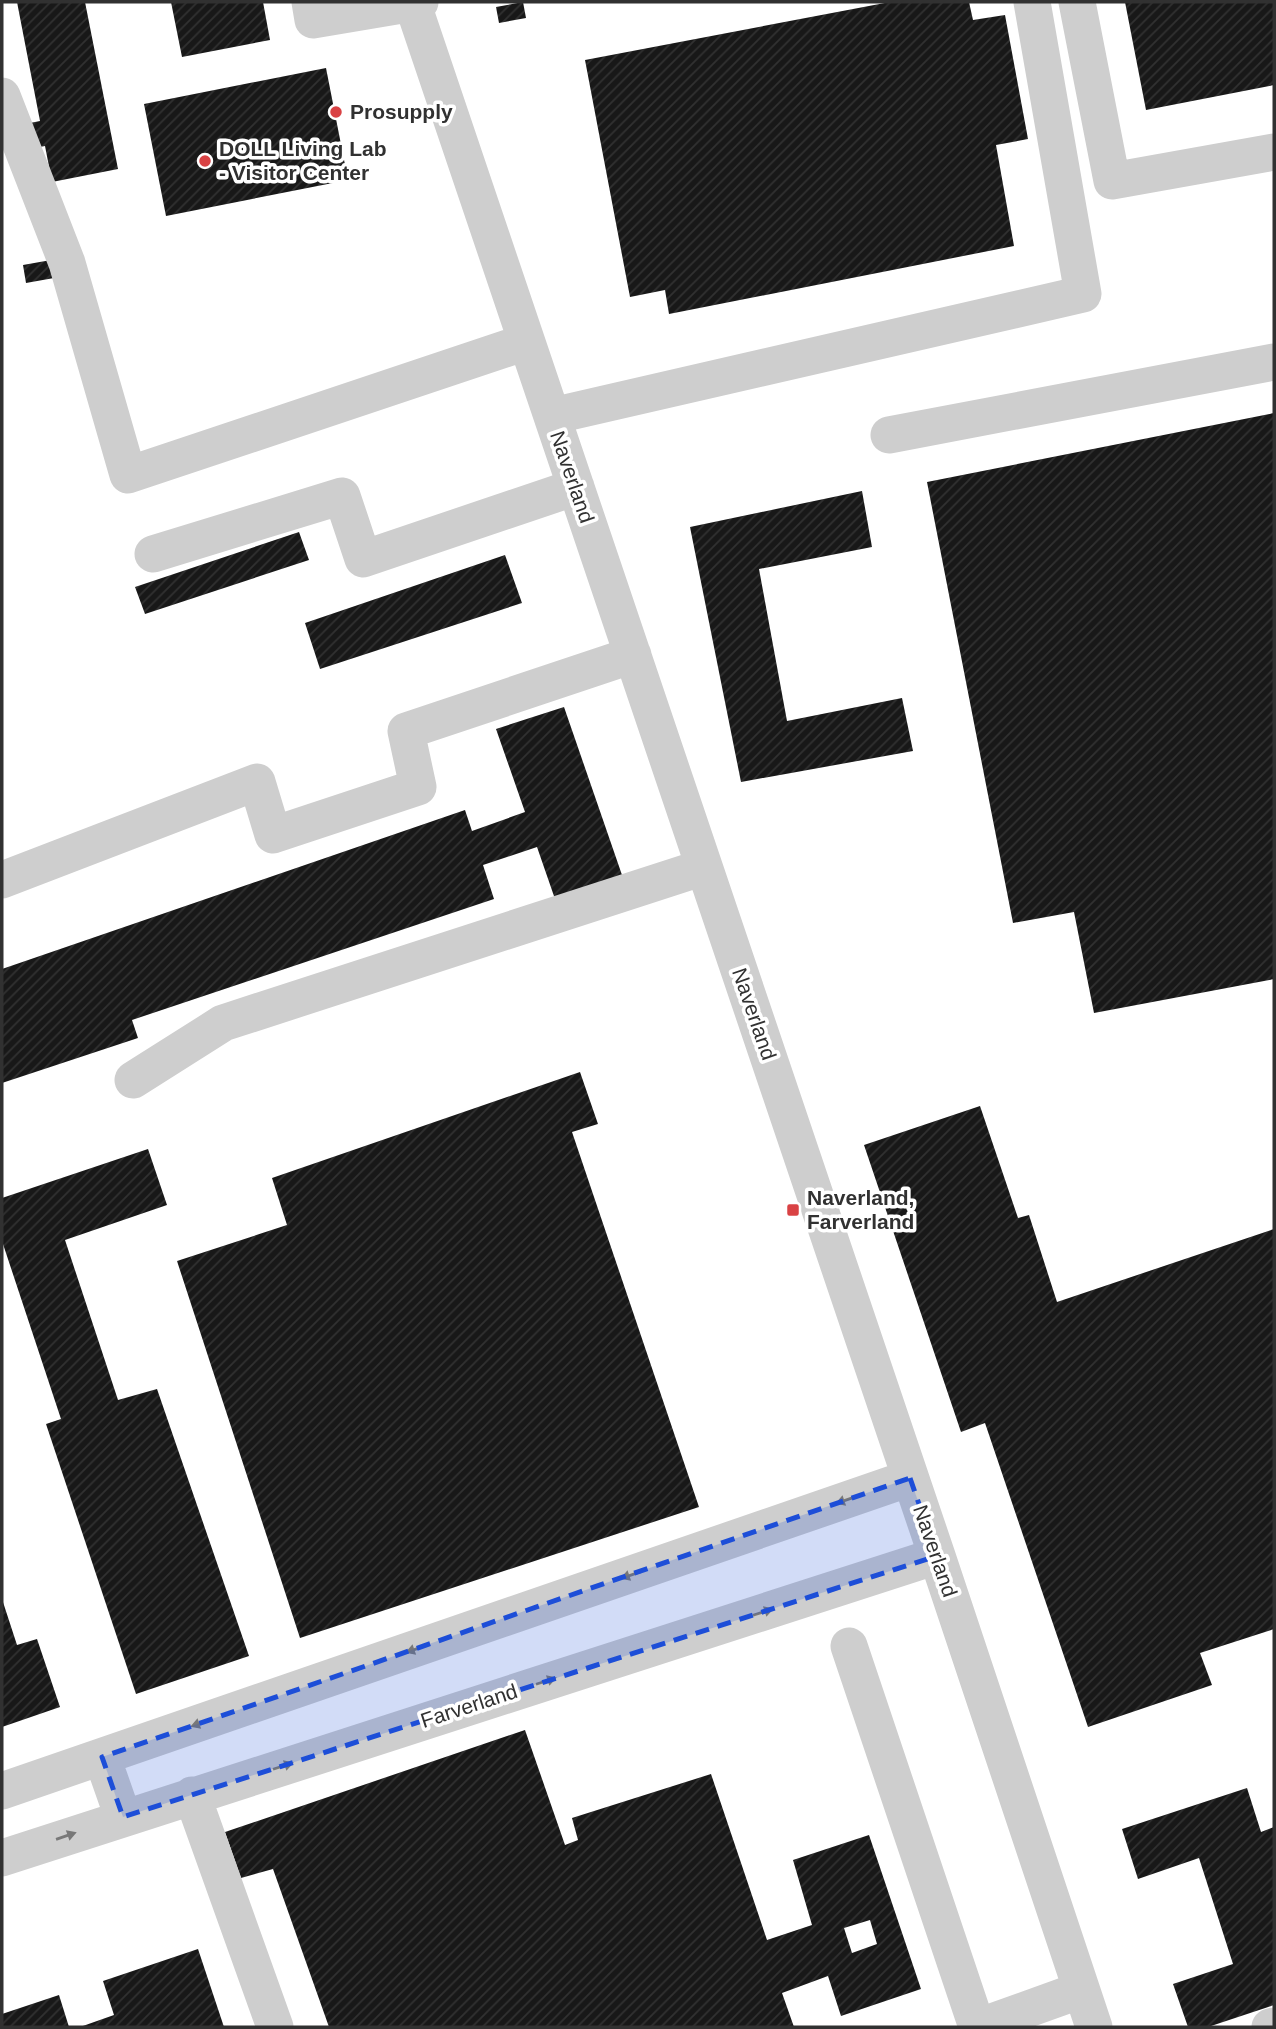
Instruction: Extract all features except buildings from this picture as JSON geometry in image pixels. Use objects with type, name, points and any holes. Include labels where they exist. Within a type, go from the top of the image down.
[{"type":"street","points":[[310,2],[313,20],[415,2]]},
{"type":"street","name":"Naverland","points":[[415,2],[526,342],[1094,2027]]},
{"type":"street","points":[[552,416],[1083,294],[1032,2]]},
{"type":"street","points":[[1077,2],[1112,181],[1274,152]]},
{"type":"street","points":[[2,96],[67,263],[128,475],[526,342]]},
{"type":"street","points":[[889,435],[1274,362]]},
{"type":"street","points":[[153,554],[342,496],[363,559],[576,487]]},
{"type":"street","points":[[2,880],[257,782],[273,835],[418,787],[407,731],[633,655]]},
{"type":"street","points":[[133,1080],[223,1023],[704,867]]},
{"type":"street","points":[[2,1791],[910,1478]]},
{"type":"street","name":"Farverland","points":[[2,1858],[937,1556]]},
{"type":"street","points":[[849,1646],[978,2027],[1081,1990]]},
{"type":"street","points":[[102,1756],[123,1817]]},
{"type":"street","points":[[192,1795],[275,2027]]},
{"type":"highlighted area","points":[[910,1478],[937,1556],[123,1817],[102,1757]]},
{"type":"place","name":"Prosupply","points":[[336,112]]},
{"type":"place","name":"DOLL Living Lab - Visitor Center","points":[[205,161]]},
{"type":"place","name":"Naverland, Farverland","points":[[793,1210]]}]
